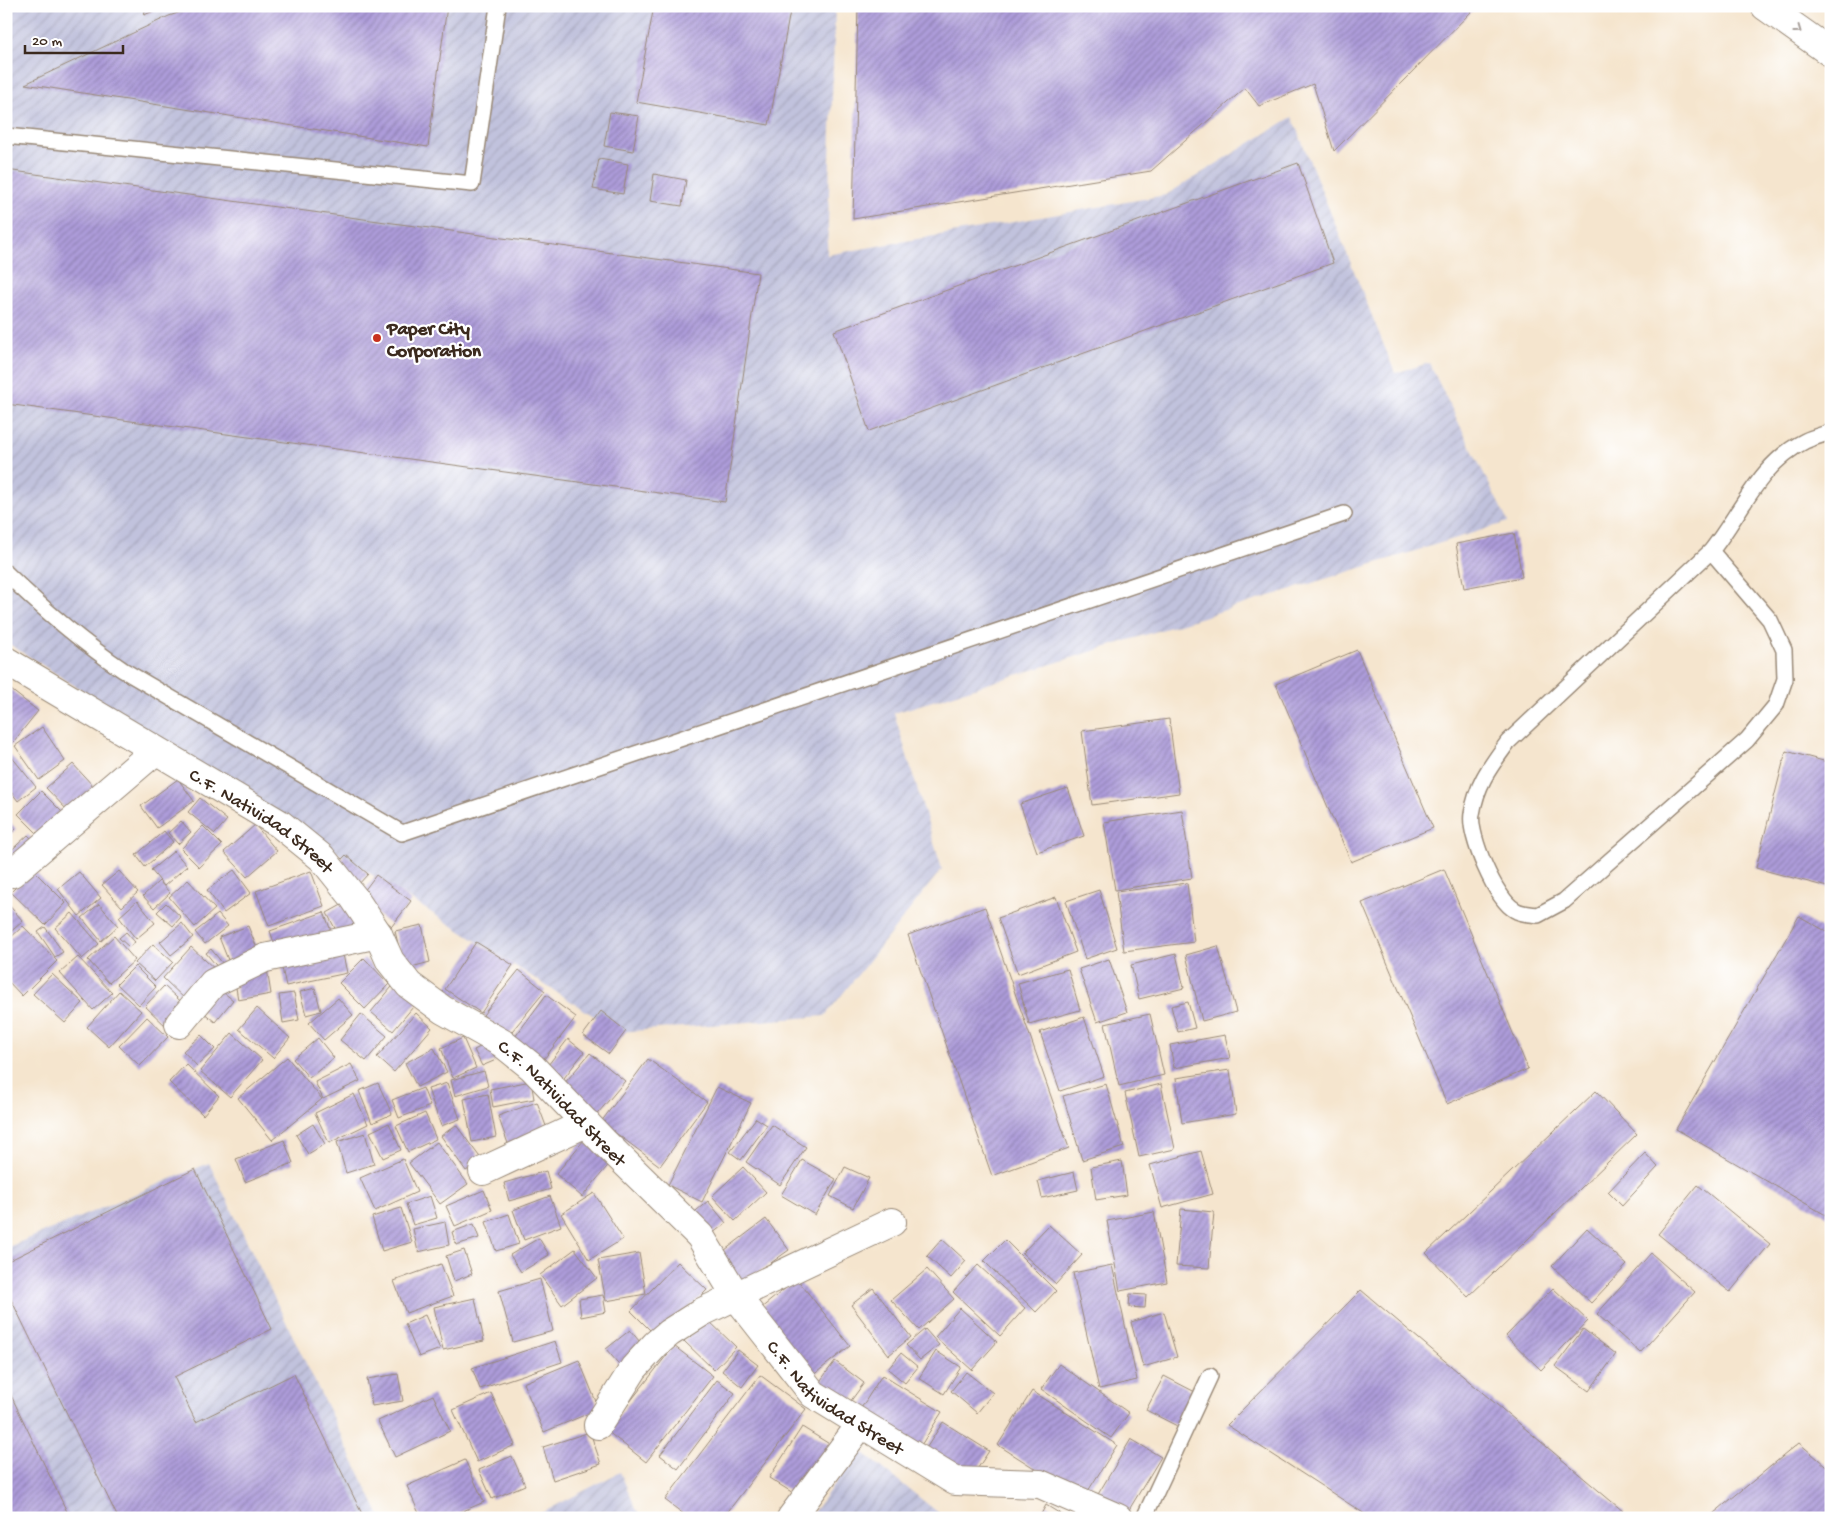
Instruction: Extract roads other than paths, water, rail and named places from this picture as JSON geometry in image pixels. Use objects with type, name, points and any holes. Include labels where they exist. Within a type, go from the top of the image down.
[{"type":"street","points":[[1766,6],[1831,53]]},
{"type":"street","name":"C.F. Natividad Street","points":[[6,661],[280,824],[322,858],[354,898],[378,934],[390,961],[408,985],[444,1010],[502,1043],[532,1067],[700,1236],[736,1296],[813,1394],[955,1481],[1040,1484],[1118,1518]]},
{"type":"street","points":[[12,873],[155,751]]},
{"type":"street","points":[[179,1024],[213,983],[265,958],[378,934]]},
{"type":"street","points":[[482,1171],[586,1123]]},
{"type":"street","points":[[598,1425],[634,1368],[656,1344],[702,1312],[892,1222]]},
{"type":"street","points":[[791,1518],[861,1424]]},
{"type":"lane","points":[[6,136],[472,184],[498,6]]},
{"type":"lane","points":[[1711,551],[1770,620],[1784,650],[1785,679],[1776,705],[1747,740],[1564,902],[1538,915],[1515,911],[1497,892],[1479,851],[1471,816],[1483,776],[1508,742],[1711,551],[1730,527],[1767,469],[1782,456],[1805,441],[1831,432]]},
{"type":"lane","points":[[6,573],[59,623],[123,670],[402,833],[1344,514]]},
{"type":"lane","points":[[1144,1518],[1210,1376]]},
{"type":"place","name":"Paper City Corporation","points":[[377,338]]}]
